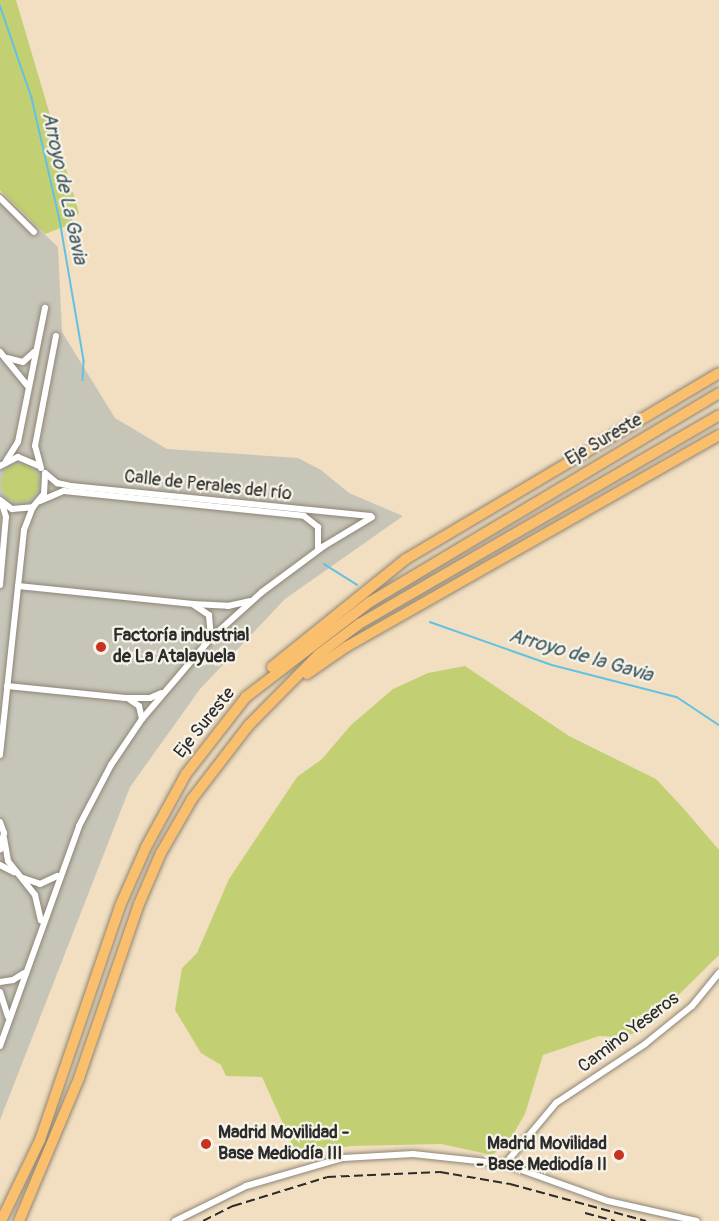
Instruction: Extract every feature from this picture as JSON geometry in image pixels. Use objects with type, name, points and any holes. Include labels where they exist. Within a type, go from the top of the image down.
[{"type":"highway","points":[[246,697],[300,641],[406,559],[719,373]]},
{"type":"highway","name":"Eje Sureste","points":[[1,1221],[40,1140],[120,906],[146,847],[186,774],[246,697],[370,602],[719,393]]},
{"type":"highway","name":"Eje Sureste","points":[[19,1221],[79,1078],[139,904],[161,853],[217,763],[265,708],[318,655],[359,624],[719,415]]},
{"type":"highway","points":[[265,708],[346,647],[719,435]]},
{"type":"street","points":[[0,198],[34,232]]},
{"type":"street","points":[[0,466],[16,446],[45,308]]},
{"type":"street","points":[[0,755],[24,525],[33,507],[40,501],[46,487],[35,446],[56,336]]},
{"type":"street","points":[[3,355],[19,362],[34,352]]},
{"type":"street","points":[[3,355],[27,385]]},
{"type":"street","name":"Calle de Perales del río","points":[[6,461],[24,457],[57,483],[71,486],[372,516],[316,552]]},
{"type":"street","name":"Calle de Perales del río","points":[[40,501],[64,491],[304,516],[318,527],[320,541],[316,552]]},
{"type":"street","points":[[0,500],[12,509],[33,507]]},
{"type":"street","points":[[0,500],[6,517],[0,585]]},
{"type":"street","points":[[0,1046],[59,873],[111,765],[163,692],[211,638],[253,600],[316,552]]},
{"type":"street","points":[[18,586],[194,604],[228,606],[253,600]]},
{"type":"street","points":[[194,604],[209,615],[211,638]]},
{"type":"street","points":[[7,686],[125,698],[150,698],[163,692]]},
{"type":"street","points":[[125,698],[139,706],[142,719]]},
{"type":"street","points":[[0,822],[8,861],[35,895],[41,925]]},
{"type":"street","points":[[0,850],[4,838]]},
{"type":"street","points":[[0,865],[40,884],[59,873]]},
{"type":"street","points":[[0,982],[14,980],[25,973]]},
{"type":"street","name":"Camino Yeseros","points":[[505,1164],[556,1103],[645,1044],[692,1006],[719,973]]},
{"type":"street","points":[[0,992],[8,1023]]},
{"type":"street","points":[[175,1221],[246,1186],[343,1158],[413,1154],[505,1164],[609,1200],[697,1221]]},
{"type":"shaded area","points":[[0,192],[58,247],[62,332],[115,418],[167,449],[298,458],[321,470],[349,493],[403,516],[285,599],[200,689],[130,787],[0,1120]]},
{"type":"green space","points":[[0,0],[16,0],[79,213],[66,226],[45,234],[0,190]]},
{"type":"green space","points":[[20,464],[33,470],[39,483],[33,496],[20,502],[7,496],[1,483],[7,470]]},
{"type":"green space","points":[[465,666],[569,736],[656,779],[684,809],[719,850],[719,955],[642,1031],[620,1037],[599,1036],[543,1055],[525,1114],[508,1143],[492,1155],[441,1144],[351,1146],[297,1155],[262,1077],[226,1076],[221,1065],[201,1053],[175,1010],[182,968],[197,953],[229,879],[297,777],[322,759],[351,725],[393,689],[428,673]]},
{"type":"waterway","name":"Arroyo de La Gavia","points":[[0,5],[32,98],[60,220],[84,361],[83,380]]},
{"type":"waterway","name":"Arroyo de la Gavia","points":[[324,564],[357,585]]},
{"type":"waterway","name":"Arroyo de la Gavia","points":[[430,622],[552,665],[677,697],[719,725]]},
{"type":"railway","points":[[203,1221],[233,1206],[327,1177],[440,1172],[510,1184],[646,1221]]},
{"type":"railway","points":[[585,1213],[615,1221]]},
{"type":"place","name":"Factoría industrial de La Atalayuela","points":[[101,647]]},
{"type":"place","name":"Madrid Movilidad - Base Mediodía III","points":[[206,1144]]},
{"type":"place","name":"Madrid Movilidad - Base Mediodía II","points":[[619,1155]]}]
